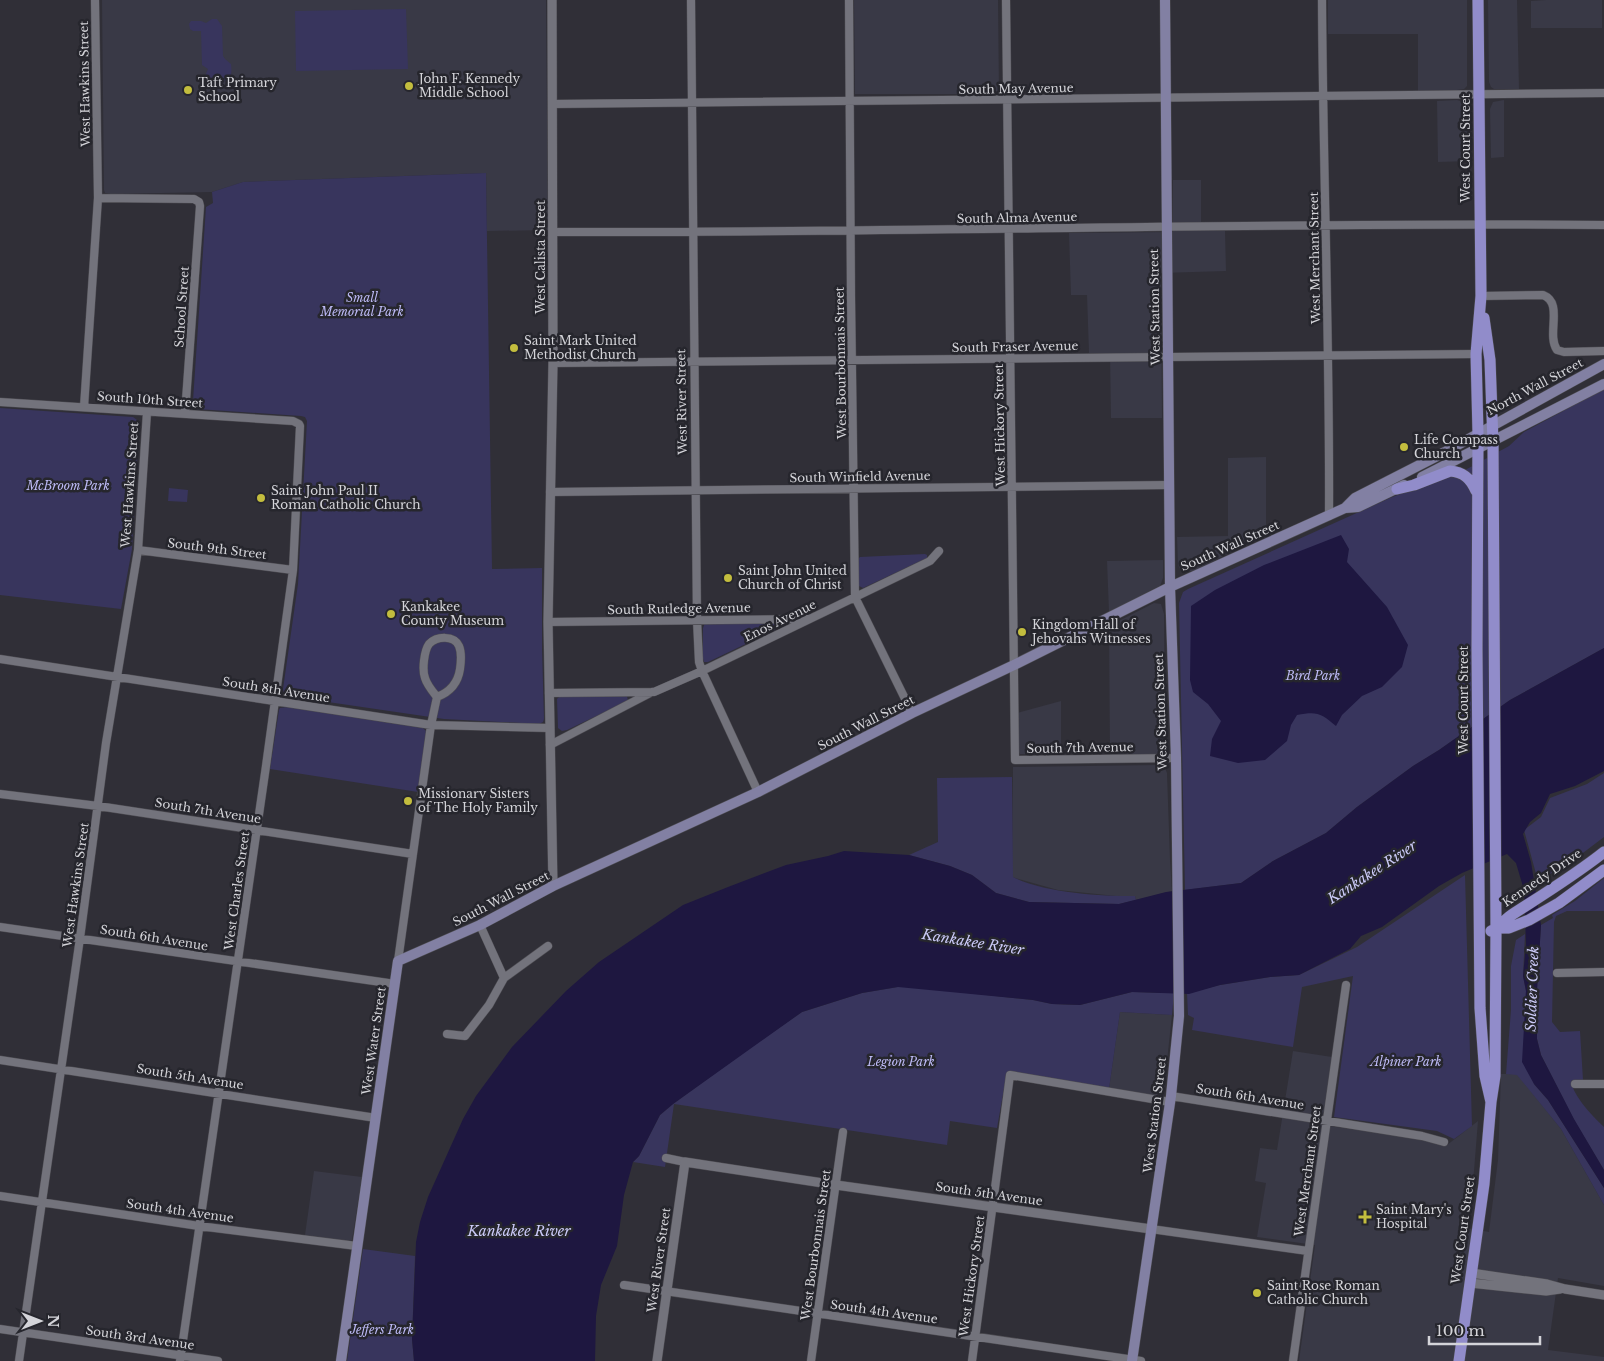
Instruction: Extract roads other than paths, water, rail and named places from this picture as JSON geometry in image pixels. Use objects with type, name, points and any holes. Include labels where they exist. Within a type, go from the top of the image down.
[{"type":"main road","name":"West Station Street","points":[[1135,1361],[1170,1099],[1178,1016],[1176,758],[1170,587],[1165,0]]},
{"type":"main road","name":"West Court Street","points":[[1478,0],[1481,296],[1476,354],[1478,433],[1480,1008],[1485,1076],[1491,1102]]},
{"type":"main road","name":"West Court Street","points":[[1459,1361],[1484,1184],[1495,1076],[1495,638],[1492,425],[1490,360],[1481,296]]},
{"type":"main road","name":"North Wall Street","points":[[1478,433],[1604,364]]},
{"type":"main road","points":[[1478,449],[1604,384]]},
{"type":"main road","name":"South Wall Street","points":[[398,961],[480,925],[553,886],[758,792],[912,713],[1014,665],[1170,587],[1329,516],[1345,508],[1355,498],[1478,433]]},
{"type":"main road","name":"South Wall Street","points":[[1345,508],[1358,507],[1478,449]]},
{"type":"main road","points":[[1397,489],[1414,485],[1445,472],[1457,472],[1464,474],[1469,479],[1477,494]]},
{"type":"main road","name":"Kennedy Drive","points":[[1480,936],[1496,928],[1510,916],[1558,886],[1604,852]]},
{"type":"main road","name":"Kennedy Drive","points":[[1496,928],[1509,928],[1529,920],[1558,903],[1604,870]]},
{"type":"main road","name":"West Water Street","points":[[341,1361],[398,961]]},
{"type":"street","name":"West Hawkins Street","points":[[84,407],[98,198],[95,0]]},
{"type":"street","name":"West Calista Street","points":[[552,0],[554,363],[548,622],[553,886]]},
{"type":"street","name":"West River Street","points":[[691,0],[699,662],[758,792]]},
{"type":"street","name":"West Bourbonnais Street","points":[[849,0],[855,597],[912,713]]},
{"type":"street","name":"West Hickory Street","points":[[1006,0],[1015,760]]},
{"type":"street","name":"West Merchant Street","points":[[1322,0],[1329,355],[1329,516]]},
{"type":"street","name":"South May Avenue","points":[[553,104],[1479,96],[1604,93]]},
{"type":"street","name":"School Street","points":[[98,198],[194,199],[199,202],[185,414]]},
{"type":"street","name":"South Alma Avenue","points":[[553,232],[1167,228],[1325,224],[1604,225]]},
{"type":"street","points":[[1481,296],[1543,295],[1548,297],[1554,304],[1553,344],[1557,350],[1564,352],[1604,351]]},
{"type":"street","name":"South Fraser Avenue","points":[[554,363],[1476,354]]},
{"type":"street","name":"South 10th Street","points":[[0,402],[293,421],[299,424]]},
{"type":"street","name":"West Hawkins Street","points":[[19,1361],[116,677],[138,550],[147,412]]},
{"type":"street","name":"West Charles Street","points":[[180,1358],[293,570],[300,438],[299,424]]},
{"type":"street","name":"South Winfield Avenue","points":[[550,492],[1169,485]]},
{"type":"street","name":"South 9th Street","points":[[138,550],[293,570]]},
{"type":"street","name":"Enos Avenue","points":[[550,745],[654,692],[930,561],[939,551]]},
{"type":"street","name":"South Rutledge Avenue","points":[[548,622],[810,619]]},
{"type":"street","points":[[448,638],[457,642],[460,646],[459,677],[452,688],[437,697],[424,676],[426,650],[434,641],[448,638]]},
{"type":"street","name":"South 8th Avenue","points":[[0,660],[432,725],[550,728]]},
{"type":"street","name":"Enos Avenue","points":[[549,693],[654,692]]},
{"type":"street","name":"West Water Street","points":[[398,961],[437,697]]},
{"type":"street","name":"South 7th Avenue","points":[[1015,760],[1176,758]]},
{"type":"street","name":"South 7th Avenue","points":[[0,794],[98,806],[413,854]]},
{"type":"street","points":[[480,925],[504,978]]},
{"type":"street","name":"South 6th Avenue","points":[[0,927],[394,984]]},
{"type":"street","points":[[447,1034],[465,1036],[489,1005],[504,978],[548,946]]},
{"type":"street","points":[[1557,973],[1604,972]]},
{"type":"street","name":"West Merchant Street","points":[[1293,1361],[1346,985]]},
{"type":"street","name":"South 5th Avenue","points":[[0,1060],[376,1118]]},
{"type":"street","name":"West Hickory Street","points":[[972,1361],[1010,1075]]},
{"type":"street","name":"South 6th Avenue","points":[[1010,1075],[1327,1121],[1444,1142]]},
{"type":"street","points":[[1575,1084],[1604,1084]]},
{"type":"street","name":"West Bourbonnais Street","points":[[811,1361],[843,1132]]},
{"type":"street","name":"South 5th Avenue","points":[[666,1158],[836,1185],[1308,1251]]},
{"type":"street","name":"West River Street","points":[[657,1361],[685,1162]]},
{"type":"street","name":"South 4th Avenue","points":[[0,1196],[199,1226],[357,1246]]},
{"type":"street","points":[[1471,1278],[1547,1284],[1604,1295]]},
{"type":"street","name":"South 4th Avenue","points":[[624,1285],[1135,1361]]},
{"type":"street","name":"South 3rd Avenue","points":[[0,1329],[180,1358],[218,1361]]},
{"type":"water","points":[[1341,535],[1349,549],[1347,562],[1387,607],[1408,645],[1402,667],[1382,687],[1362,696],[1342,715],[1336,726],[1318,714],[1297,715],[1291,725],[1287,741],[1265,760],[1238,763],[1210,756],[1212,739],[1221,721],[1208,704],[1193,692],[1190,680],[1191,606],[1215,590],[1264,565]]},
{"type":"water","name":"Kankakee River","points":[[1604,648],[1604,771],[1575,786],[1550,794],[1541,813],[1530,822],[1523,834],[1531,862],[1541,925],[1537,990],[1537,1039],[1541,1055],[1574,1119],[1604,1170],[1604,1188],[1548,1100],[1534,1084],[1522,1062],[1526,991],[1523,976],[1526,944],[1524,890],[1516,863],[1507,854],[1462,873],[1439,886],[1382,927],[1361,936],[1350,949],[1299,975],[1270,977],[1220,985],[1189,994],[1132,992],[1080,1005],[1052,1004],[1033,1000],[898,987],[862,993],[802,1012],[660,1115],[639,1156],[633,1162],[624,1195],[617,1246],[601,1285],[596,1316],[595,1361],[414,1361],[412,1339],[416,1242],[420,1222],[428,1197],[463,1119],[476,1096],[512,1047],[566,991],[599,962],[683,905],[786,865],[844,851],[909,855],[950,866],[972,875],[996,893],[1029,902],[1119,904],[1166,892],[1241,883],[1273,861],[1326,833],[1357,807],[1413,766],[1510,700]]},
{"type":"place","name":"John F. Kennedy Middle School","points":[[409,86]]},
{"type":"place","name":"Taft Primary School","points":[[188,90]]},
{"type":"place","name":"Saint Mark United Methodist Church","points":[[514,348]]},
{"type":"place","name":"Life Compass Church","points":[[1404,447]]},
{"type":"place","name":"Saint John Paul II Roman Catholic Church","points":[[261,498]]},
{"type":"place","name":"Saint John United Church of Christ","points":[[728,578]]},
{"type":"place","name":"Kankakee County Museum","points":[[391,614]]},
{"type":"place","name":"Kingdom Hall of Jehovahs Witnesses","points":[[1022,632]]},
{"type":"place","name":"Missionary Sisters of The Holy Family","points":[[408,801]]},
{"type":"place","name":"Saint Mary's Hospital","points":[[1365,1217]]},
{"type":"place","name":"Saint Rose Roman Catholic Church","points":[[1257,1293]]},
{"type":"park label","name":"Small Memorial Park","points":[[362,305]]},
{"type":"park label","name":"McBroom Park","points":[[68,486]]},
{"type":"park label","name":"Bird Park","points":[[1313,676]]},
{"type":"park label","name":"Legion Park","points":[[901,1062]]},
{"type":"park label","name":"Alpiner Park","points":[[1406,1062]]},
{"type":"park label","name":"Jeffers Park","points":[[382,1330]]},
{"type":"water label","name":"Soldier Creek","points":[[1532,989]]}]
